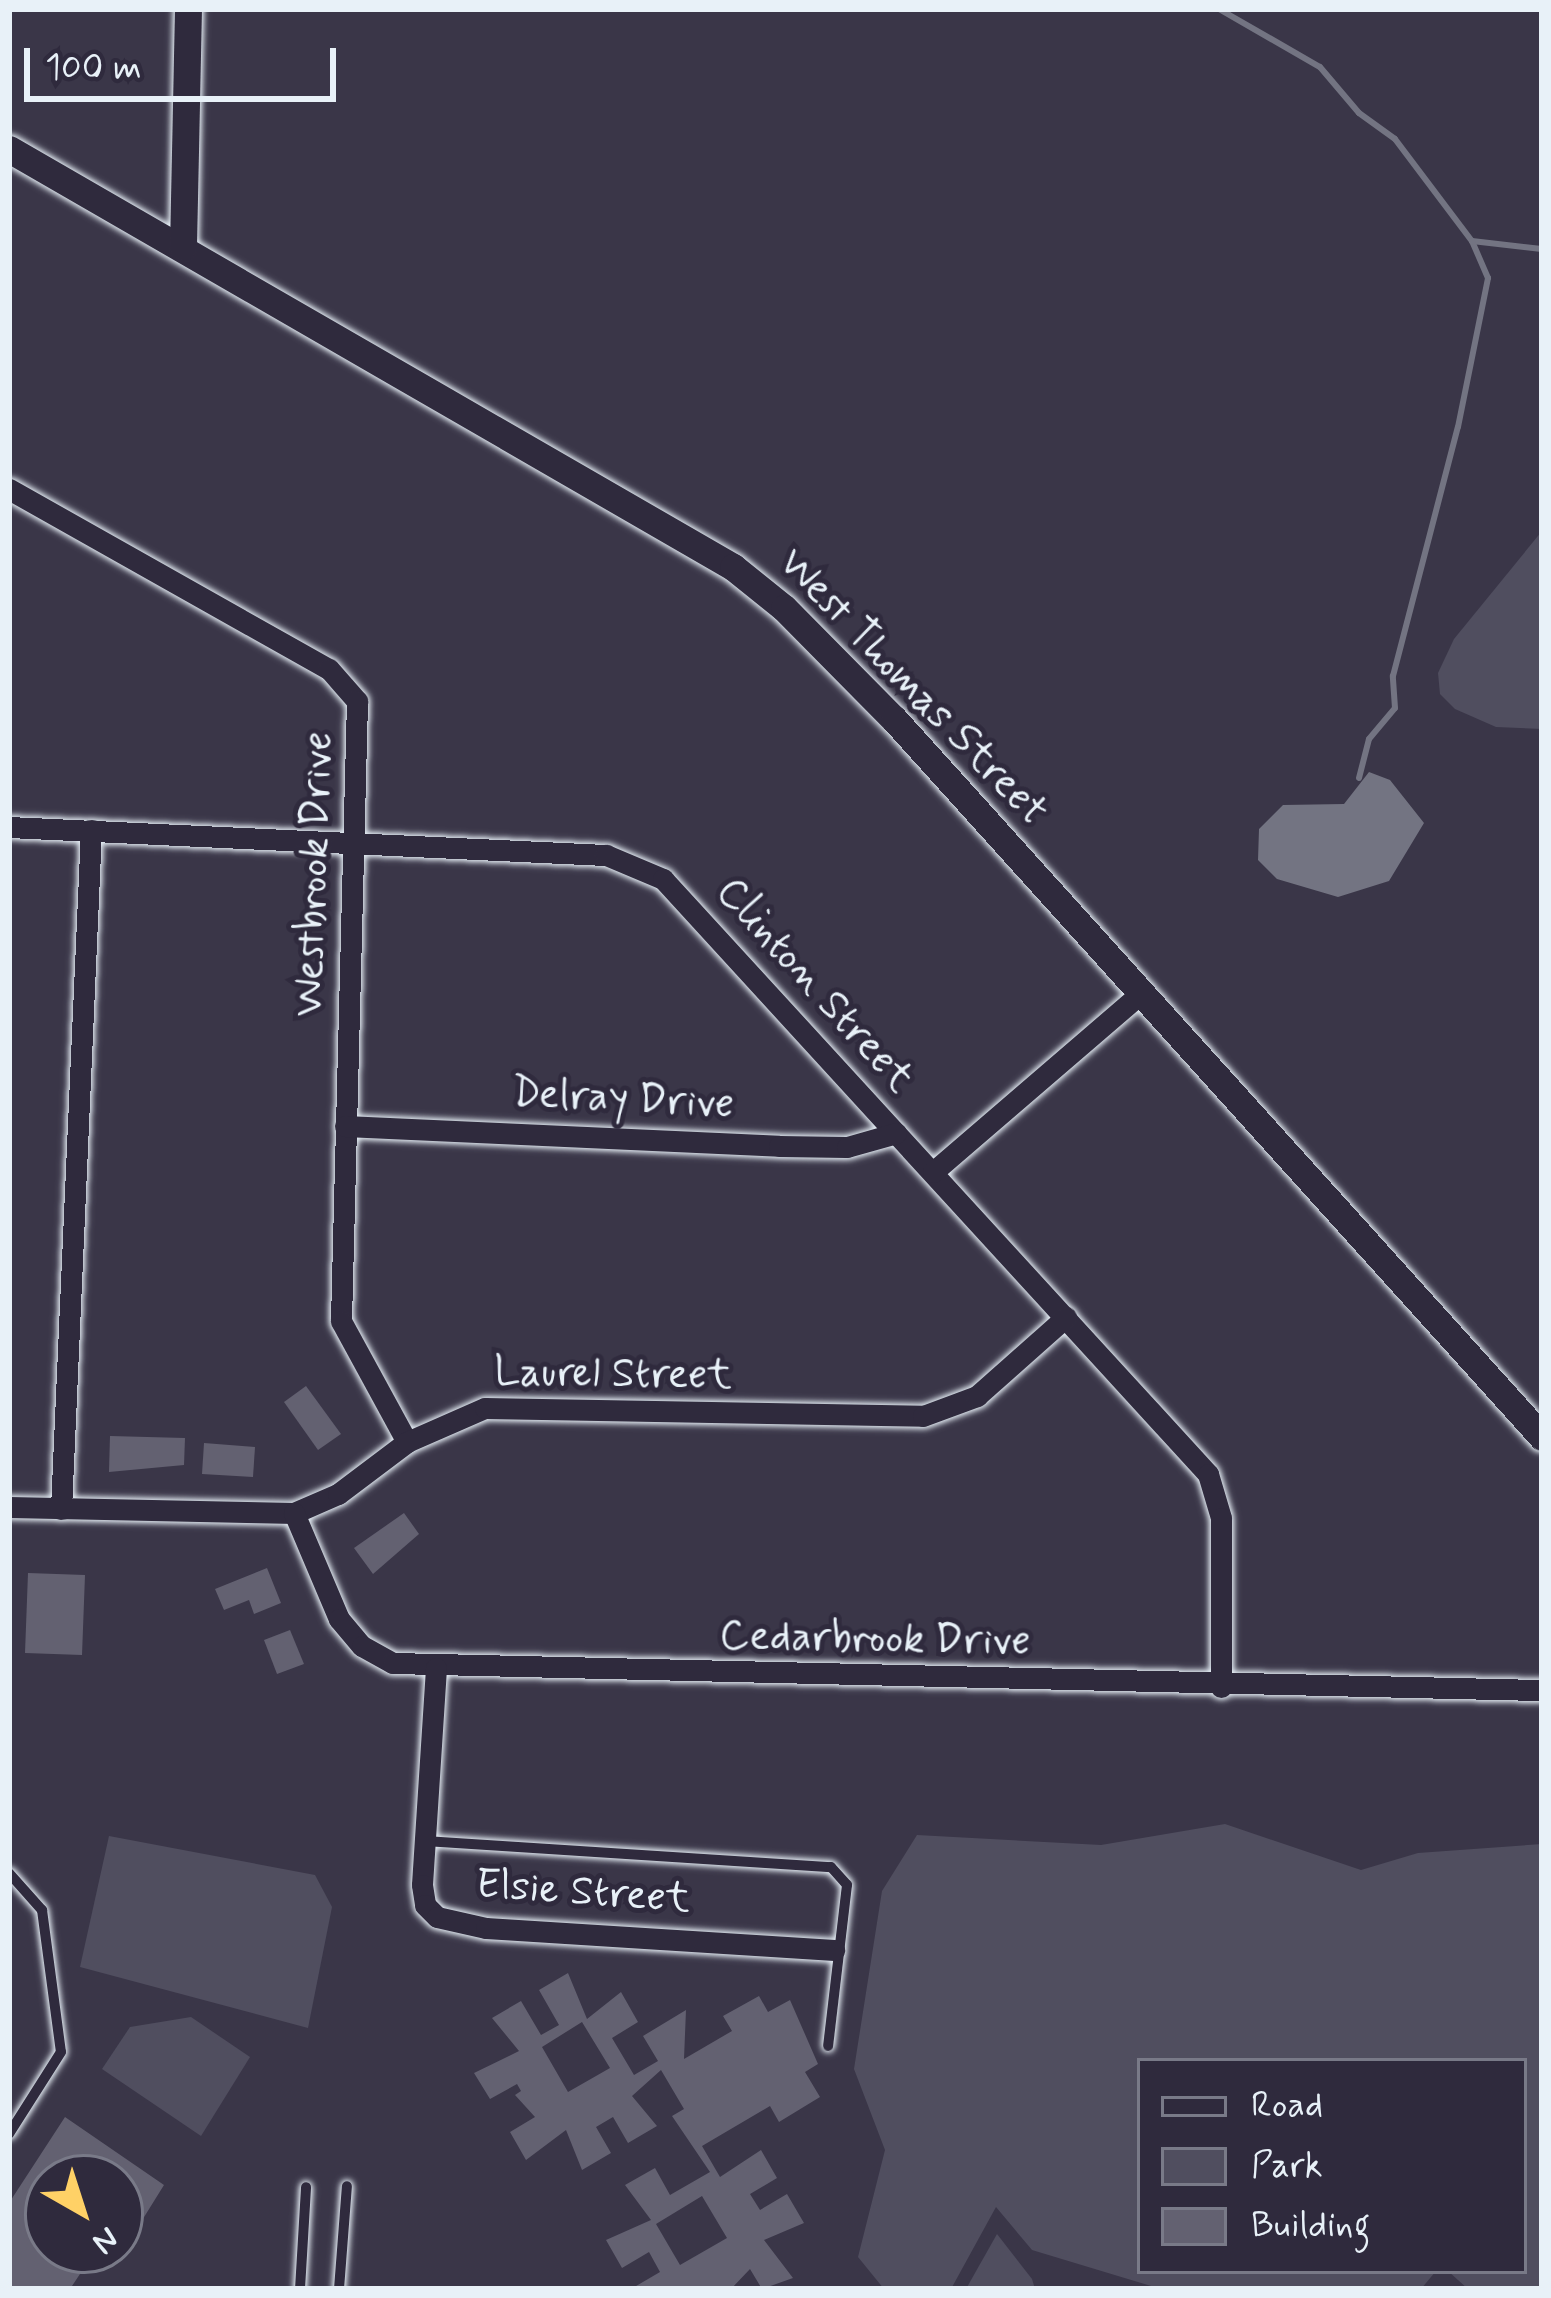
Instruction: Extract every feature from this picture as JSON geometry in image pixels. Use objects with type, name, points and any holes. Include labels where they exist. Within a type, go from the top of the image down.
[{"type":"street","points":[[182,247],[188,9]]},
{"type":"street","name":"West Thomas Street","points":[[9,149],[733,567],[894,719],[1542,1437]]},
{"type":"street","name":"Westbrook Drive","points":[[9,489],[346,683],[361,721],[341,1321],[407,1442]]},
{"type":"street","name":"Clinton Street","points":[[9,827],[358,842],[634,862],[663,879],[1208,1474],[1221,1518],[1221,1688]]},
{"type":"street","points":[[61,1509],[91,830]]},
{"type":"street","points":[[933,1172],[1142,992]]},
{"type":"street","name":"Delray Drive","points":[[345,1126],[779,1147],[847,1147],[896,1133]]},
{"type":"street","name":"Laurel Street","points":[[9,1507],[294,1513],[338,1493],[407,1442],[454,1418],[511,1407],[923,1416],[977,1396],[1066,1317]]},
{"type":"street","name":"Cedarbrook Drive","points":[[294,1513],[329,1600],[362,1646],[393,1663],[436,1669],[1221,1688],[1542,1690]]},
{"type":"street","name":"Elsie Street","points":[[436,1669],[425,1905],[446,1921],[834,1950]]},
{"type":"lane","points":[[425,1841],[831,1867],[847,1885],[834,1950],[828,2046]]},
{"type":"lane","points":[[9,1873],[42,1910],[61,2052],[9,2134]]},
{"type":"lane","points":[[339,2289],[347,2186]]},
{"type":"lane","points":[[299,2289],[306,2187]]},
{"type":"green space","points":[[1542,531],[1542,729],[1496,727],[1455,709],[1440,694],[1438,673],[1454,639]]},
{"type":"green space","points":[[1225,1824],[1361,1870],[1418,1853],[1542,1844],[1542,2289],[1468,2289],[1451,2274],[1527,2274],[1527,2058],[1137,2058],[1137,2274],[1434,2274],[1421,2289],[1161,2289],[1032,2250],[996,2207],[951,2289],[884,2289],[858,2257],[885,2150],[854,2069],[882,1891],[917,1835],[1101,1845]]},
{"type":"green space","points":[[109,1836],[315,1875],[332,1907],[308,2028],[80,1967]]},
{"type":"green space","points":[[191,2017],[250,2057],[201,2136],[102,2069],[130,2027]]},
{"type":"green space","points":[[997,2234],[1032,2279],[1035,2289],[966,2289]]},
{"type":"water","points":[[1369,772],[1390,780],[1424,823],[1389,881],[1338,897],[1277,879],[1258,860],[1259,829],[1283,805],[1344,804]]},
{"type":"building","points":[[306,1386],[341,1434],[318,1450],[284,1402]]},
{"type":"building","points":[[110,1436],[185,1438],[184,1465],[109,1472]]},
{"type":"building","points":[[204,1443],[255,1447],[253,1477],[202,1474]]},
{"type":"building","points":[[404,1513],[419,1534],[373,1574],[354,1548]]},
{"type":"building","points":[[267,1568],[281,1603],[254,1614],[249,1600],[224,1610],[215,1589]]},
{"type":"building","points":[[28,1573],[85,1575],[82,1655],[25,1653]]},
{"type":"building","points":[[290,1630],[304,1664],[277,1674],[264,1640]]},
{"type":"building","points":[[568,1973],[587,2019],[621,1992],[638,2022],[612,2038],[634,2075],[658,2061],[643,2036],[686,2010],[684,2059],[732,2031],[723,2016],[759,1996],[768,2012],[790,2000],[818,2064],[805,2072],[820,2097],[779,2122],[770,2106],[702,2146],[720,2177],[761,2150],[777,2178],[750,2194],[760,2210],[787,2194],[804,2223],[764,2240],[793,2278],[762,2289],[750,2269],[731,2289],[631,2289],[660,2272],[649,2252],[622,2268],[606,2240],[651,2220],[625,2185],[655,2168],[670,2195],[710,2172],[672,2116],[684,2109],[661,2070],[632,2096],[657,2126],[628,2143],[613,2117],[596,2127],[611,2153],[582,2170],[566,2130],[526,2160],[510,2132],[535,2117],[515,2095],[521,2091],[517,2084],[490,2099],[474,2073],[519,2051],[492,2018],[521,2001],[541,2035],[559,2025],[539,1990]],"holes":[[[582,2022],[610,2068],[568,2092],[542,2047]],[[702,2196],[727,2238],[680,2265],[656,2224]]]},
{"type":"building","points":[[65,2117],[119,2154],[41,2154]]},
{"type":"building","points":[[144,2171],[164,2185],[144,2217]]},
{"type":"building","points":[[24,2180],[24,2274],[80,2274],[70,2289],[9,2289],[9,2203]]},
{"type":"waterway","points":[[1219,9],[1320,67],[1359,113],[1395,139],[1472,241],[1542,249]]},
{"type":"waterway","points":[[1359,778],[1369,739],[1395,708],[1393,676],[1458,427],[1488,278],[1472,241]]}]
